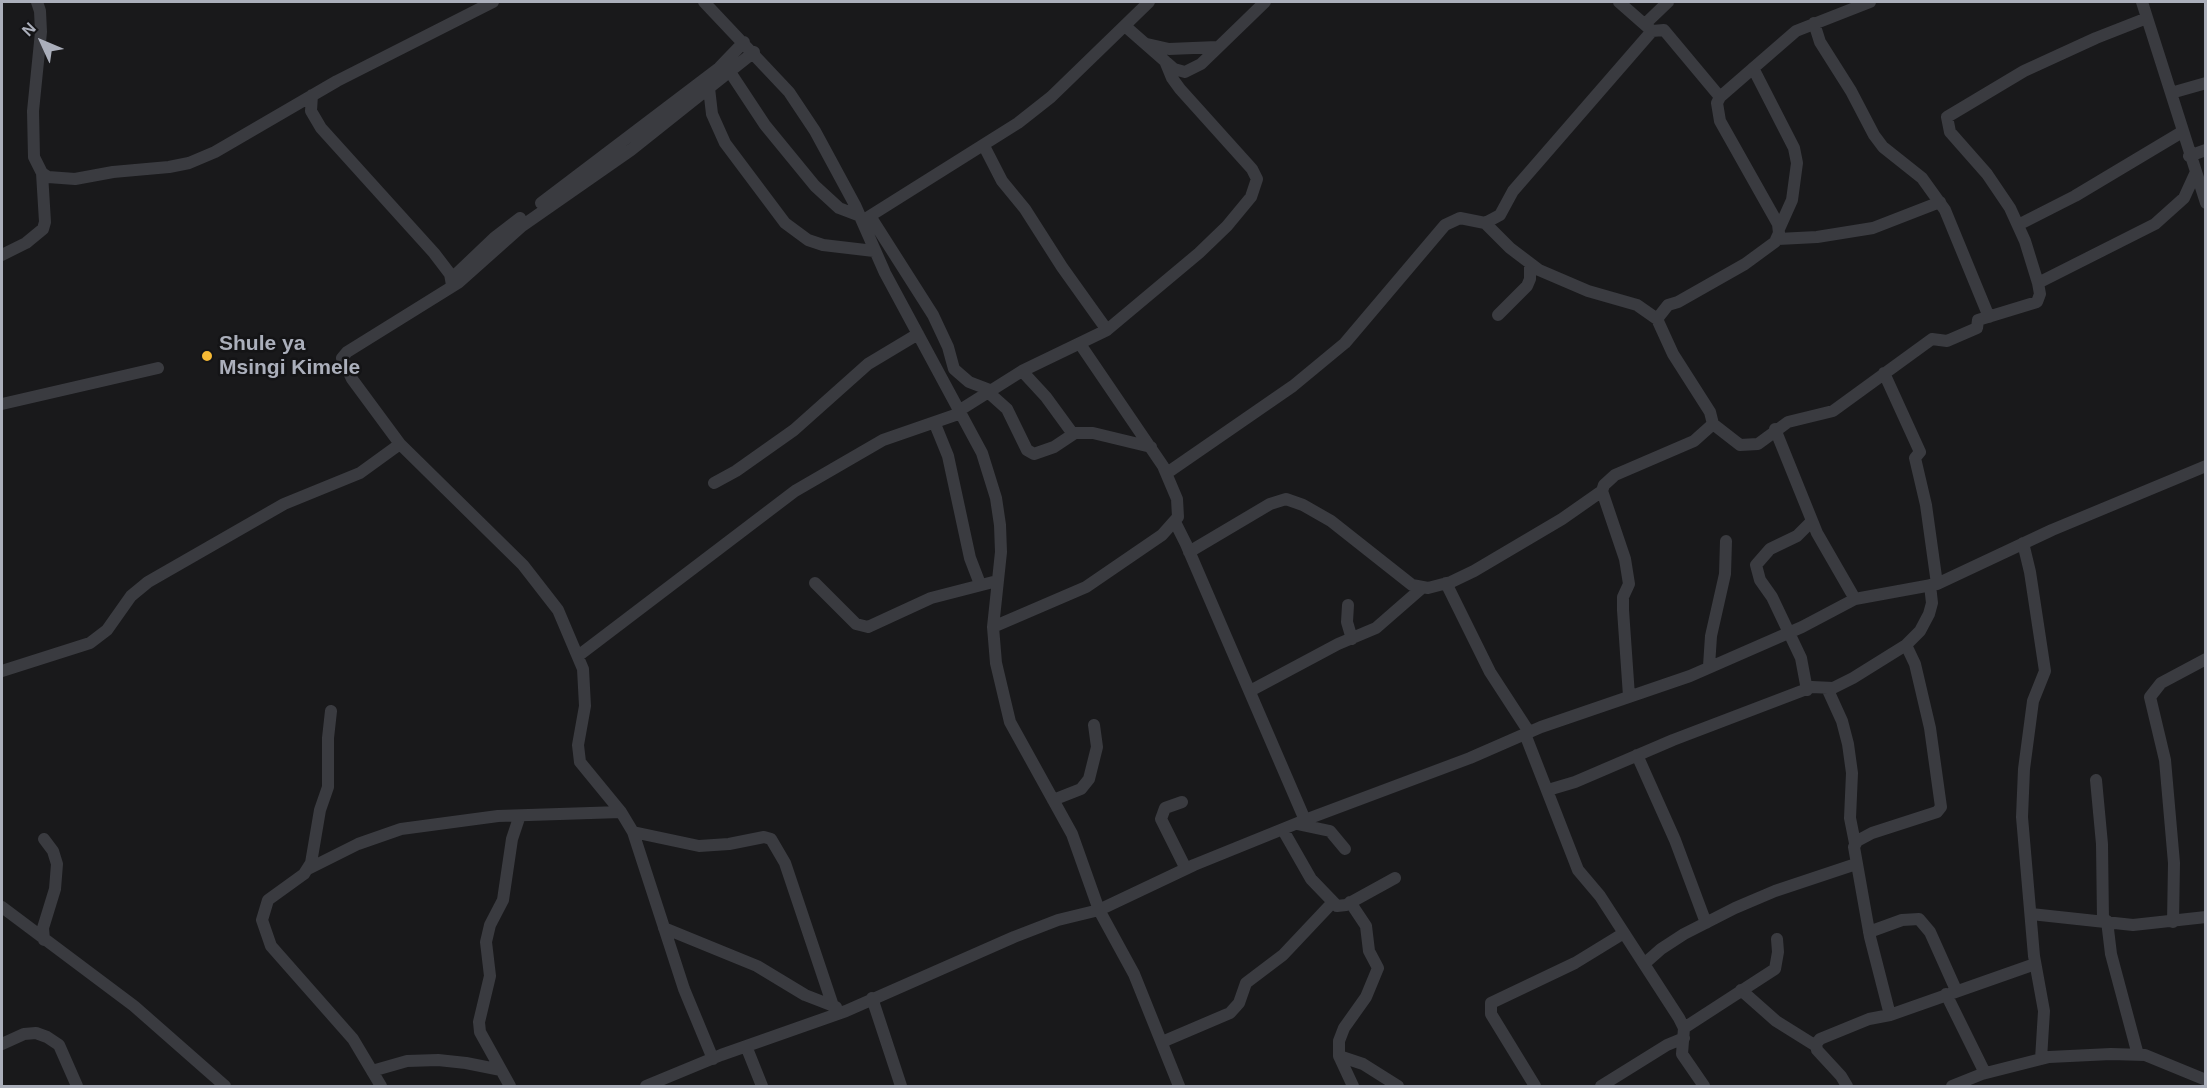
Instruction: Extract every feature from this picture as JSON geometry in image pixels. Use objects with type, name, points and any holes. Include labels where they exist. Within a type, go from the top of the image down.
[{"type":"street","points":[[2,255],[26,243],[42,229],[45,222],[42,173],[34,157],[32,140],[40,32],[37,2]]},
{"type":"street","points":[[42,173],[56,179],[75,179],[189,163],[215,152],[312,95],[493,2]]},
{"type":"street","points":[[704,2],[754,52],[789,92],[815,131],[864,218],[933,315],[948,347],[954,369],[969,382],[989,391],[1007,410],[1030,453],[1040,454],[1073,434],[1094,433],[1151,447]]},
{"type":"street","points":[[864,218],[984,146],[1051,97],[1149,2]]},
{"type":"street","points":[[1125,26],[1178,72],[1185,72],[1201,64],[1265,2]]},
{"type":"street","points":[[1619,2],[1649,27],[1665,30],[1720,97]]},
{"type":"street","points":[[1485,223],[1500,215],[1513,191],[1668,2]]},
{"type":"street","points":[[1779,234],[1720,121],[1717,107],[1720,97],[1791,35],[1814,23],[1870,2]]},
{"type":"street","points":[[2142,2],[2205,203]]},
{"type":"street","points":[[1167,474],[1293,386],[1345,343],[1445,225],[1460,218],[1485,223],[1530,264],[1574,286],[1637,305],[1656,319],[1673,354],[1710,412],[1713,424],[1732,441],[1746,447],[1758,444],[1775,429],[1788,422],[1833,411],[1932,339],[1947,341],[1977,328],[1978,320],[2037,302],[2040,294],[2038,283],[2018,225],[2001,192],[1950,132],[1947,117],[2024,71],[2096,38],[2147,18]]},
{"type":"street","points":[[1814,23],[1820,42],[1851,91],[1874,135],[1900,162],[1922,178],[1940,202],[1989,317]]},
{"type":"street","points":[[452,283],[494,238],[719,68],[744,42]]},
{"type":"street","points":[[1145,43],[1169,49],[1217,48]]},
{"type":"street","points":[[713,1059],[684,989],[633,831],[621,812],[580,762],[578,746],[585,686],[578,656],[558,610],[523,565],[400,444],[352,379],[342,358],[347,352],[452,283],[522,226],[631,150],[754,52]]},
{"type":"street","points":[[578,656],[795,491],[883,440],[935,424],[961,411],[1022,371],[1107,330],[1227,226],[1251,197],[1256,185],[1252,169],[1180,89],[1168,71],[1165,61]]},
{"type":"street","points":[[1656,319],[1668,305],[1678,302],[1745,264],[1779,234],[1792,200],[1797,163],[1794,148],[1753,68]]},
{"type":"street","points":[[730,72],[765,125],[815,186],[839,208],[864,218]]},
{"type":"street","points":[[2171,93],[2205,83]]},
{"type":"street","points":[[709,88],[712,114],[724,142],[785,223],[808,240],[823,245],[874,251]]},
{"type":"street","points":[[312,95],[311,111],[321,128],[414,230],[452,283]]},
{"type":"street","points":[[2018,225],[2075,196],[2182,132]]},
{"type":"street","points":[[984,146],[1002,181],[1025,209],[1066,274],[1107,330]]},
{"type":"street","points":[[2189,156],[2205,150]]},
{"type":"street","points":[[2038,283],[2155,224],[2184,198],[2195,174]]},
{"type":"street","points":[[1779,234],[1817,237],[1873,228],[1940,202]]},
{"type":"street","points":[[864,218],[874,251],[982,453],[996,498],[1001,552],[993,627],[996,663],[1010,722],[1072,834],[1099,910],[1134,974],[1179,1086]]},
{"type":"street","points":[[1498,315],[1527,286],[1530,279],[1530,264]]},
{"type":"street","points":[[714,483],[736,471],[794,430],[868,364],[918,334]]},
{"type":"street","points":[[993,627],[1086,587],[1131,557],[1175,522],[1179,509],[1167,474],[1151,447],[1080,344]]},
{"type":"street","points":[[2,404],[158,368]]},
{"type":"street","points":[[1022,371],[1073,434]]},
{"type":"street","points":[[1548,790],[1575,782],[1637,755],[1807,690],[1818,687],[1827,688],[1853,678],[1906,645],[1927,623],[1932,603],[1933,584],[1926,505],[1915,458],[1920,452],[1884,373]]},
{"type":"street","points":[[935,424],[948,456],[970,558],[980,584]]},
{"type":"street","points":[[1629,696],[1623,597],[1629,584],[1625,559],[1602,491],[1604,485],[1615,475],[1694,441],[1713,424]]},
{"type":"street","points":[[1775,429],[1812,521],[1828,555],[1855,599]]},
{"type":"street","points":[[2,672],[90,643],[107,630],[131,596],[148,582],[284,504],[360,473],[400,444]]},
{"type":"street","points":[[646,1086],[746,1046],[846,1011],[1025,933],[1099,910],[1186,869],[1301,822],[1470,758],[1527,733],[1690,676],[1787,633],[1855,599],[1879,592],[1933,584],[2205,466]]},
{"type":"street","points":[[1250,691],[1276,675],[1376,628],[1423,587],[1446,583],[1528,540],[1602,491]]},
{"type":"street","points":[[1189,552],[1270,504],[1286,499],[1304,505],[1331,521],[1406,580],[1423,587]]},
{"type":"street","points":[[1807,690],[1801,658],[1787,633],[1776,605],[1760,579],[1756,565],[1770,549],[1797,536],[1812,521]]},
{"type":"street","points":[[1175,522],[1250,691],[1301,822]]},
{"type":"street","points":[[1709,666],[1711,636],[1725,574],[1726,541]]},
{"type":"street","points":[[2023,543],[2030,572],[2045,671],[2033,701],[2023,787],[2024,848],[2035,964],[2044,1011],[2045,1031],[2041,1059]]},
{"type":"street","points":[[815,583],[856,624],[868,627],[931,598],[997,581]]},
{"type":"street","points":[[1446,583],[1490,672],[1527,733],[1578,870],[1600,896],[1644,964],[1684,1033],[1682,1054],[1704,1086]]},
{"type":"street","points":[[1348,605],[1347,622],[1352,639]]},
{"type":"street","points":[[1855,843],[1872,833],[1938,812],[1941,807],[1930,728],[1915,664],[1906,645]]},
{"type":"street","points":[[2173,922],[2174,863],[2165,760],[2150,697],[2161,683],[2205,659]]},
{"type":"street","points":[[1827,688],[1848,744],[1852,772],[1850,818],[1856,864],[1869,932],[1890,1015]]},
{"type":"street","points":[[308,869],[328,787],[327,751],[331,711]]},
{"type":"street","points":[[1053,800],[1081,789],[1089,779],[1097,747],[1094,724]]},
{"type":"street","points":[[1637,755],[1675,840],[1706,923]]},
{"type":"street","points":[[2096,780],[2102,844],[2105,921],[2111,954],[2138,1055]]},
{"type":"street","points":[[1182,802],[1166,808],[1161,819],[1186,869]]},
{"type":"street","points":[[381,1086],[353,1039],[271,946],[262,920],[268,900],[308,869],[358,844],[401,829],[498,816],[519,818],[578,812],[621,812]]},
{"type":"street","points":[[510,1086],[480,1032],[479,1022],[490,976],[486,942],[490,925],[503,900],[512,839],[519,818]]},
{"type":"street","points":[[1301,822],[1330,831],[1345,849]]},
{"type":"street","points":[[1283,830],[1305,869],[1333,902],[1341,907],[1395,878]]},
{"type":"street","points":[[633,831],[699,846],[729,844],[764,837],[771,839],[785,863],[833,1006]]},
{"type":"street","points":[[44,839],[53,851],[57,864],[55,889],[44,928],[44,940]]},
{"type":"street","points":[[1644,964],[1661,949],[1706,923],[1775,891],[1856,864]]},
{"type":"street","points":[[1162,1042],[1230,1012],[1239,1003],[1246,983],[1283,955],[1333,902]]},
{"type":"street","points":[[1350,902],[1366,926],[1369,951],[1378,968],[1366,997],[1344,1028],[1339,1041],[1339,1056],[1353,1086]]},
{"type":"street","points":[[2,907],[134,1006],[225,1086]]},
{"type":"street","points":[[2031,914],[2133,925],[2205,917]]},
{"type":"street","points":[[1869,932],[1902,920],[1919,919],[1935,942],[1951,992],[1985,1073]]},
{"type":"street","points":[[664,928],[758,966],[805,994],[846,1011]]},
{"type":"street","points":[[1535,1086],[1491,1014],[1491,1003],[1575,963],[1624,933]]},
{"type":"street","points":[[1601,1086],[1667,1045],[1741,990],[1775,969],[1778,952],[1776,939]]},
{"type":"street","points":[[1816,1046],[1820,1039],[1869,1019],[1890,1015],[2035,964]]},
{"type":"street","points":[[1741,990],[1776,1021],[1816,1046],[1847,1086]]},
{"type":"street","points":[[872,998],[901,1086]]},
{"type":"street","points":[[2,1044],[24,1034],[36,1033],[47,1037],[60,1046],[77,1086]]},
{"type":"street","points":[[746,1046],[762,1086]]},
{"type":"street","points":[[1952,1086],[1985,1073],[2041,1059],[2111,1054],[2138,1055],[2168,1063],[2205,1080]]},
{"type":"street","points":[[1339,1056],[1363,1064],[1398,1086]]},
{"type":"street","points":[[372,1071],[407,1061],[438,1060],[490,1066],[501,1070]]},
{"type":"place","name":"Shule ya Msingi Kimele","points":[[207,356]]}]
